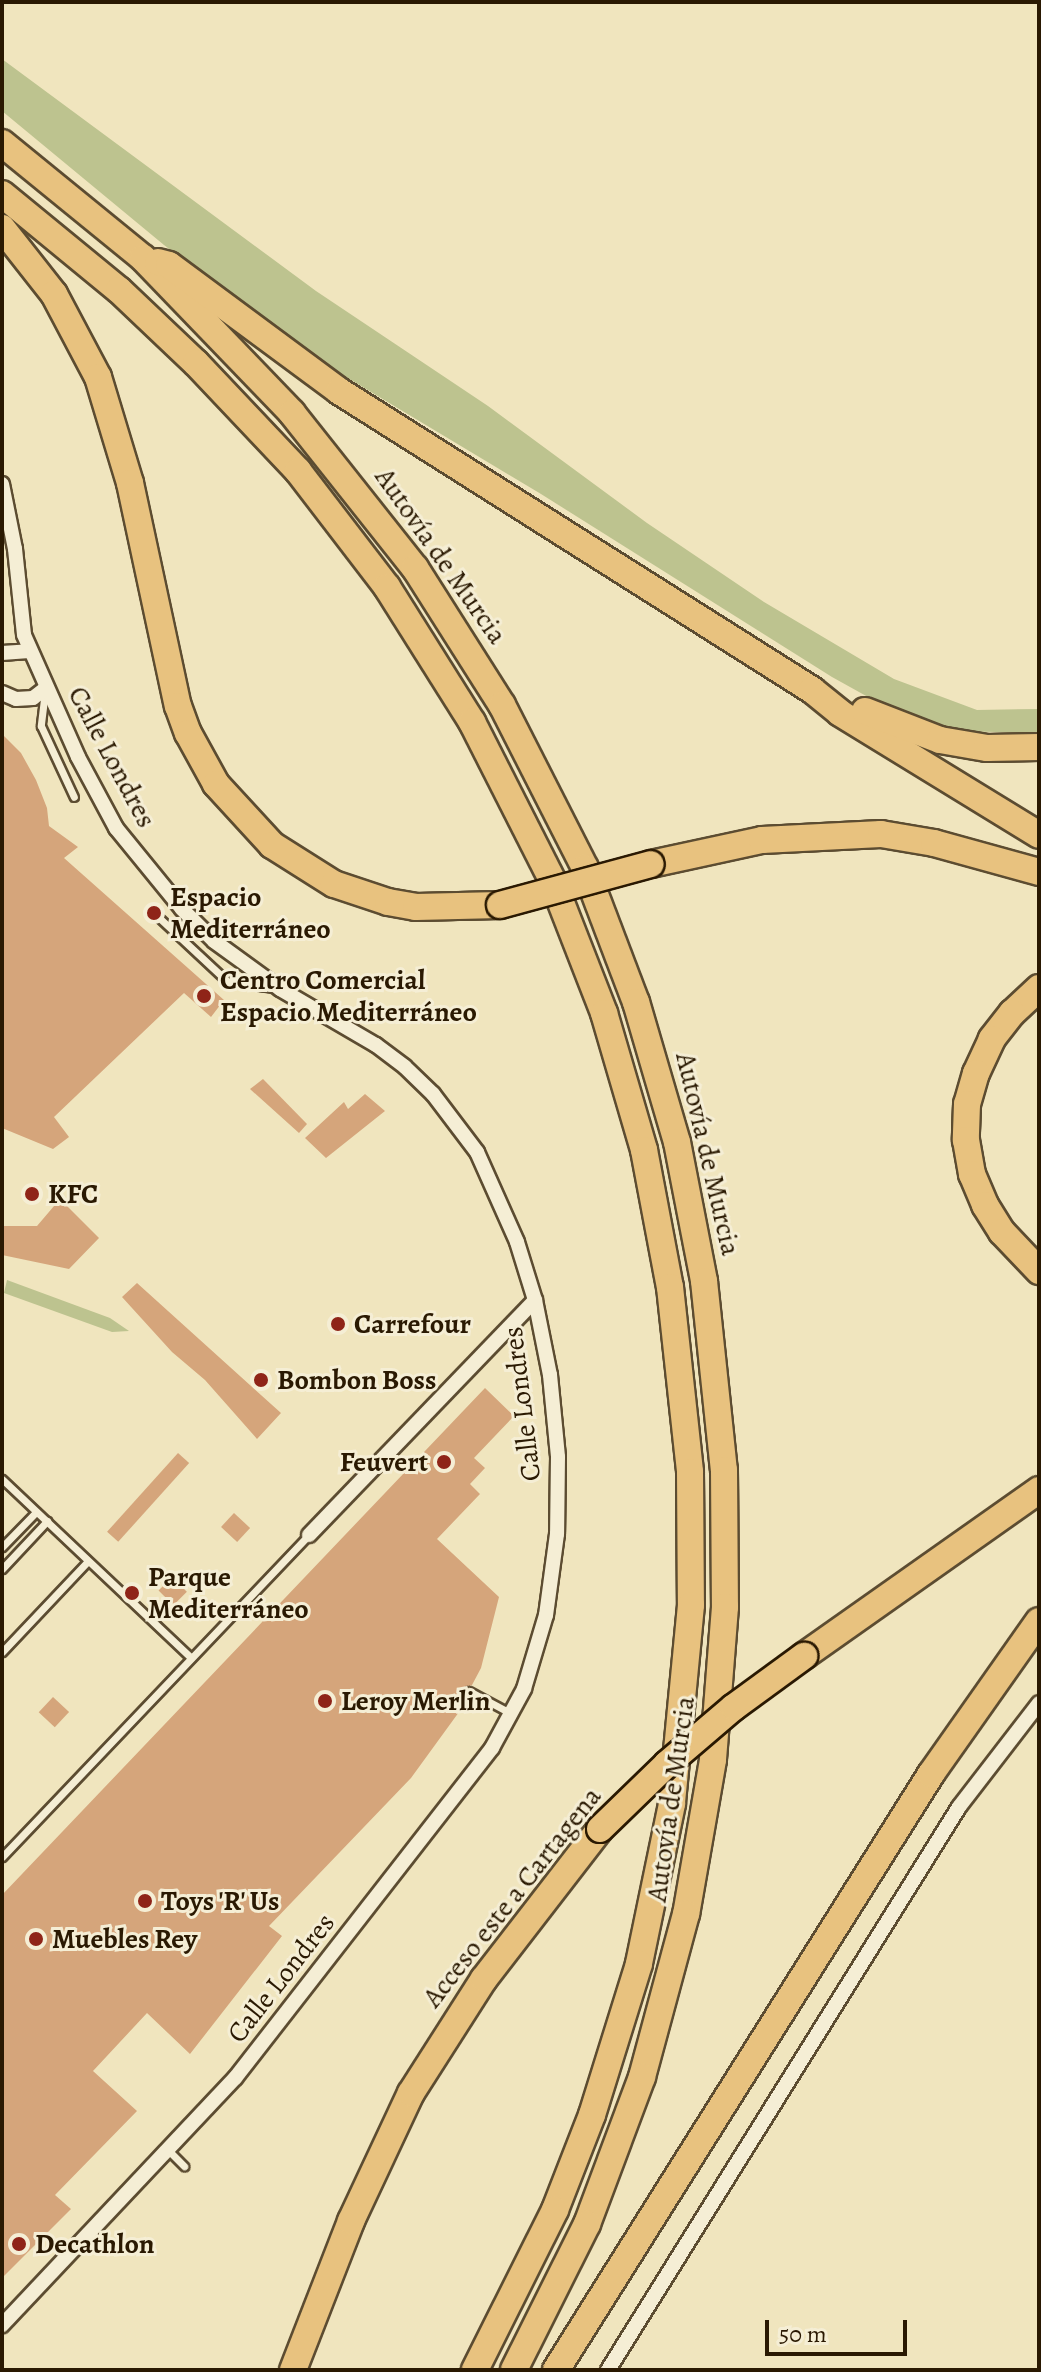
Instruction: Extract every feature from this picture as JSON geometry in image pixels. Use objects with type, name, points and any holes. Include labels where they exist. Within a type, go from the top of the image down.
[{"type":"highway","name":"Autovía de Murcia","points":[[2,143],[143,258],[292,413],[357,489],[423,579],[502,705],[566,827],[620,956],[666,1097],[698,1251],[716,1375],[726,1517],[722,1652],[706,1809],[686,1914],[642,2077],[587,2224],[514,2370]]},
{"type":"highway","name":"Autovía de Murcia","points":[[2,194],[119,290],[196,363],[298,471],[395,598],[472,722],[553,882],[608,1025],[644,1150],[670,1287],[690,1472],[691,1605],[674,1792],[642,1950],[601,2091],[550,2222],[475,2370]]},
{"type":"highway","points":[[2,228],[54,294],[98,377],[130,483],[178,706],[188,733],[216,784],[272,845],[334,884],[388,902],[416,907],[500,905],[651,864],[762,840],[881,834],[961,850],[1039,872]]},
{"type":"highway","points":[[143,258],[169,265],[339,391],[812,690],[840,713],[1039,835]]},
{"type":"highway","points":[[812,690],[940,740],[987,748],[1039,747]]},
{"type":"highway","points":[[1039,988],[1012,1013],[992,1039],[976,1073],[967,1104],[966,1140],[972,1174],[985,1205],[1002,1232],[1039,1271]]},
{"type":"highway","name":"Acceso este a Cartagena","points":[[293,2370],[351,2221],[411,2093],[502,1955],[600,1829],[678,1754],[804,1656],[1039,1490]]},
{"type":"highway","points":[[556,2370],[931,1774],[1039,1621]]},
{"type":"highway","points":[[1012,1661],[1039,1642]]},
{"type":"street","name":"Calle Londres","points":[[2,484],[29,651],[97,795],[138,856],[214,941],[280,989],[386,1053],[433,1094],[456,1122],[491,1181],[535,1300],[555,1416],[557,1534],[552,1581],[537,1651],[512,1714],[469,1781],[245,2066],[2,2325]]},
{"type":"street","points":[[2,653],[29,651]]},
{"type":"street","points":[[2,693],[16,699],[33,698],[46,688]]},
{"type":"street","points":[[309,1535],[535,1300]]},
{"type":"street","points":[[608,2370],[959,1807],[1039,1703]]},
{"type":"lane","points":[[46,688],[41,726],[74,797]]},
{"type":"lane","points":[[154,913],[228,982],[280,989]]},
{"type":"lane","points":[[2,1479],[191,1658]]},
{"type":"lane","points":[[2,1547],[36,1512]]},
{"type":"lane","points":[[2,1569],[47,1521]]},
{"type":"lane","points":[[2,1857],[309,1535]]},
{"type":"lane","points":[[2,1652],[88,1561]]},
{"type":"lane","points":[[469,1691],[512,1714]]},
{"type":"lane","points":[[168,2150],[184,2166]]},
{"type":"green space","points":[[2,59],[316,291],[488,406],[647,523],[764,602],[894,679],[977,710],[1039,709],[1039,733],[954,731],[895,712],[832,677],[541,494],[301,350],[164,245],[2,111]]},
{"type":"green space","points":[[7,1280],[110,1318],[129,1331],[112,1332],[4,1293]]},
{"type":"building","points":[[2,734],[21,753],[36,780],[47,808],[49,826],[78,847],[64,858],[224,1000],[211,1017],[184,993],[54,1117],[69,1137],[53,1149],[2,1128]]},
{"type":"building","points":[[263,1079],[307,1124],[299,1133],[250,1089]]},
{"type":"building","points":[[365,1094],[385,1111],[326,1158],[305,1138],[344,1102],[348,1109]]},
{"type":"building","points":[[60,1199],[99,1238],[69,1269],[2,1255],[2,1226],[37,1226]]},
{"type":"building","points":[[137,1283],[281,1413],[257,1439],[205,1380],[172,1352],[122,1297]]},
{"type":"building","points":[[485,1388],[514,1416],[474,1458],[485,1468],[470,1484],[480,1494],[437,1539],[499,1597],[481,1668],[472,1685],[463,1689],[466,1697],[459,1712],[411,1778],[269,1926],[282,1936],[190,2054],[147,2013],[93,2071],[137,2111],[55,2195],[71,2209],[2,2278],[2,1895]]},
{"type":"building","points":[[178,1453],[189,1463],[118,1542],[107,1532]]},
{"type":"building","points":[[234,1513],[250,1528],[237,1542],[221,1527]]},
{"type":"building","points":[[172,1577],[187,1592],[173,1605],[159,1590]]},
{"type":"building","points":[[53,1697],[69,1712],[55,1727],[39,1712]]},
{"type":"place","name":"Espacio Mediterráneo","points":[[154,913]]},
{"type":"place","name":"Centro Comercial Espacio Mediterráneo","points":[[204,996]]},
{"type":"place","name":"KFC","points":[[32,1194]]},
{"type":"place","name":"Carrefour","points":[[338,1324]]},
{"type":"place","name":"Bombon Boss","points":[[261,1380]]},
{"type":"place","name":"Feuvert","points":[[444,1462]]},
{"type":"place","name":"Parque Mediterráneo","points":[[132,1593]]},
{"type":"place","name":"Leroy Merlin","points":[[325,1701]]},
{"type":"place","name":"Toys 'R' Us","points":[[145,1901]]},
{"type":"place","name":"Muebles Rey","points":[[36,1939]]},
{"type":"place","name":"Decathlon","points":[[19,2244]]}]
